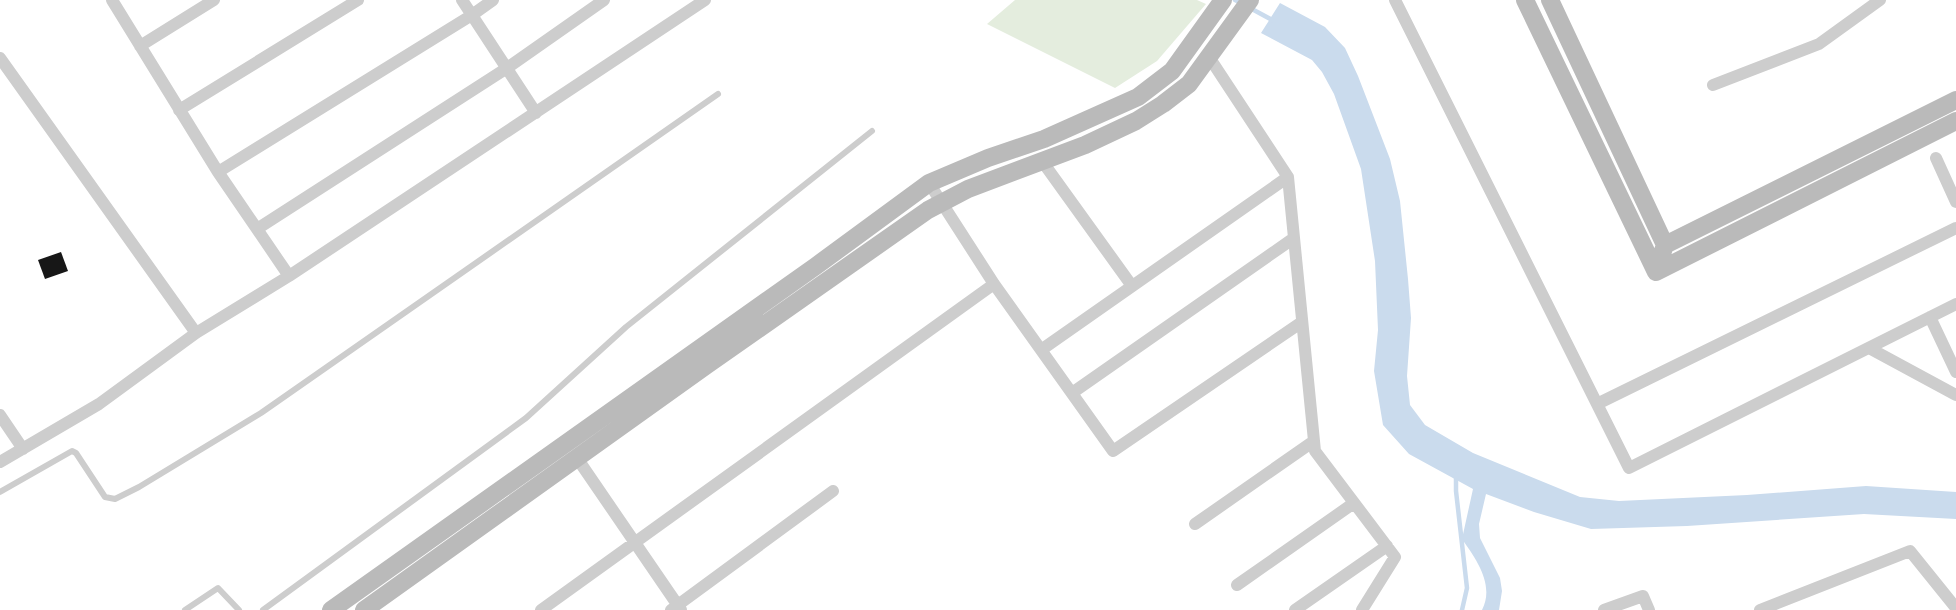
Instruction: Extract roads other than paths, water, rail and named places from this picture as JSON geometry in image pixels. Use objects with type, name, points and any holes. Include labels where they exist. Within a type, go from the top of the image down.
[{"type":"street","points":[[112,0],[218,172],[289,276]]},
{"type":"street","points":[[179,110],[358,0]]},
{"type":"street","points":[[462,0],[536,113]]},
{"type":"street","points":[[218,172],[472,15],[493,0]]},
{"type":"street","points":[[257,229],[507,68],[604,0]]},
{"type":"street","points":[[0,462],[99,404],[196,333],[289,276],[705,0]]},
{"type":"street","points":[[1396,0],[1629,468],[1956,304]]},
{"type":"street","points":[[1525,0],[1656,272]]},
{"type":"street","points":[[1550,0],[1665,245],[1656,272]]},
{"type":"street","points":[[1714,85],[1819,44],[1880,0]]},
{"type":"street","points":[[140,46],[211,1]]},
{"type":"street","points":[[331,610],[800,278],[929,183],[988,158],[1044,139],[1138,98],[1172,71],[1222,1]]},
{"type":"street","points":[[364,610],[920,215],[968,189],[1086,145],[1136,121],[1189,84],[1245,6]]},
{"type":"street","points":[[1209,57],[1288,177],[1315,451],[1395,557],[1362,610]]},
{"type":"street","points":[[0,58],[196,333]]},
{"type":"street","points":[[1665,245],[1956,100]]},
{"type":"street","points":[[1656,272],[1956,121]]},
{"type":"street","points":[[1936,158],[1956,202]]},
{"type":"street","points":[[1042,161],[1132,286]]},
{"type":"street","points":[[1041,350],[1288,177]]},
{"type":"street","points":[[929,183],[994,284],[1113,451],[1302,322]]},
{"type":"street","points":[[1597,404],[1956,228]]},
{"type":"street","points":[[1072,393],[1294,238]]},
{"type":"street","points":[[541,610],[994,284]]},
{"type":"street","points":[[1930,317],[1956,372]]},
{"type":"street","points":[[1869,348],[1956,395]]},
{"type":"street","points":[[0,415],[22,449]]},
{"type":"street","points":[[1195,524],[1314,441]]},
{"type":"street","points":[[577,458],[635,542],[677,608],[833,491]]},
{"type":"street","points":[[1237,584],[1354,503]]},
{"type":"street","points":[[1295,610],[1387,546]]},
{"type":"street","points":[[1760,610],[1910,551],[1956,608]]},
{"type":"street","points":[[1604,610],[1643,596],[1650,610]]},
{"type":"lane","points":[[0,492],[72,451],[76,453],[105,497],[115,499],[139,487],[261,413],[718,94]]},
{"type":"lane","points":[[263,610],[526,418],[626,327],[872,131]]},
{"type":"lane","points":[[185,610],[218,588],[239,610]]},
{"type":"water","points":[[1280,3],[1325,27],[1345,48],[1358,76],[1390,159],[1400,201],[1408,279],[1411,318],[1407,376],[1410,405],[1425,425],[1473,453],[1580,497],[1619,501],[1747,495],[1866,486],[1956,492],[1956,519],[1864,514],[1687,526],[1591,529],[1534,512],[1486,494],[1479,524],[1480,538],[1500,578],[1502,591],[1499,610],[1482,610],[1485,601],[1485,582],[1478,564],[1462,539],[1473,489],[1409,454],[1383,425],[1374,371],[1378,330],[1375,261],[1361,169],[1334,94],[1322,72],[1312,60],[1261,33]]},
{"type":"waterway","points":[[1235,0],[1243,4]]},
{"type":"waterway","points":[[1250,8],[1274,21]]},
{"type":"waterway","points":[[1456,475],[1456,491],[1467,588],[1462,610]]}]
